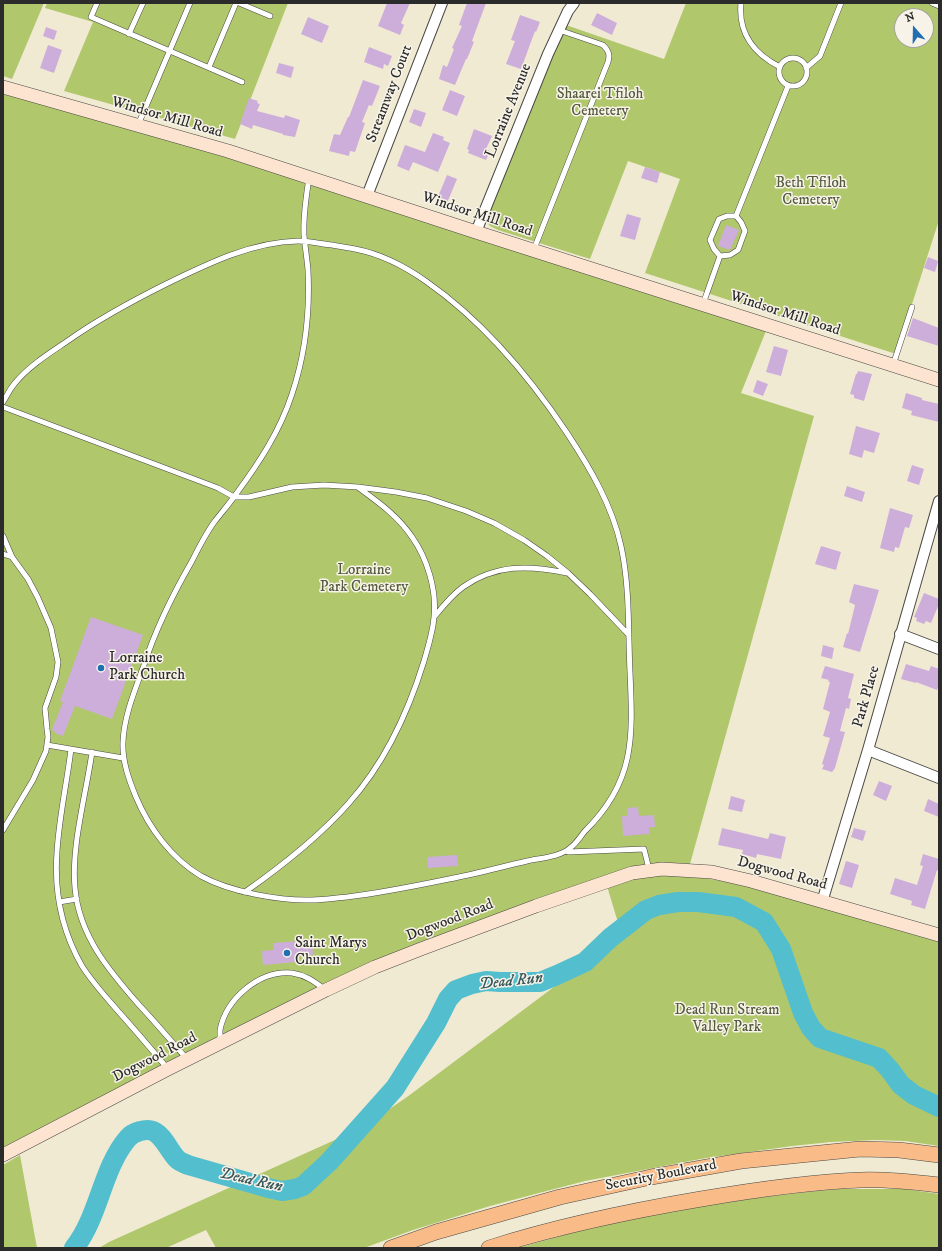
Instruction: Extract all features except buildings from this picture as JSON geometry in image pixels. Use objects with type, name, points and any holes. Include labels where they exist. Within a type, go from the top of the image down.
[{"type":"main road","name":"Security Boulevard","points":[[391,1248],[436,1232],[560,1197],[651,1176],[740,1161],[806,1153],[860,1149],[898,1150],[939,1155]]},
{"type":"main road","name":"Security Boulevard","points":[[489,1248],[567,1226],[656,1206],[745,1192],[808,1184],[860,1180],[897,1181],[939,1185]]},
{"type":"street","name":"Streamway Court","points":[[366,196],[442,3]]},
{"type":"street","name":"Lorraine Avenue","points":[[476,232],[548,54],[568,11],[574,3]]},
{"type":"street","name":"Windsor Mill Road","points":[[3,87],[228,151],[939,380]]},
{"type":"street","name":"Park Place","points":[[822,902],[868,750],[900,634],[936,520],[939,501]]},
{"type":"street","points":[[900,634],[939,649]]},
{"type":"street","points":[[868,750],[939,778]]},
{"type":"street","name":"Dogwood Road","points":[[3,1155],[187,1059],[326,990],[375,968],[435,943],[632,873],[649,870],[676,869],[712,872],[751,881],[939,935]]},
{"type":"lane","points":[[97,3],[91,17],[242,82]]},
{"type":"lane","points":[[129,34],[143,3]]},
{"type":"lane","points":[[138,126],[190,3]]},
{"type":"lane","points":[[209,68],[236,3]]},
{"type":"lane","points":[[239,3],[270,16]]},
{"type":"lane","points":[[741,3],[741,17],[753,47],[768,61],[780,67]]},
{"type":"lane","points":[[806,68],[820,56],[840,3]]},
{"type":"lane","points":[[932,3],[939,6]]},
{"type":"lane","points":[[534,250],[610,55],[603,45],[559,30]]},
{"type":"lane","points":[[792,58],[801,61],[806,68],[806,77],[803,83],[796,87],[788,86],[782,82],[778,75],[780,67],[786,59],[792,58]]},
{"type":"lane","points":[[736,216],[788,86]]},
{"type":"lane","points":[[310,178],[305,202],[304,240],[308,272],[307,311],[304,344],[299,372],[292,397],[283,420],[269,445],[234,497],[214,522],[196,552],[173,593],[151,644],[130,706],[123,738],[123,758],[138,804],[153,829],[168,847],[186,865],[204,878],[245,892],[282,898],[313,900],[357,896],[466,876],[568,852],[644,849],[649,870]]},
{"type":"lane","points":[[720,256],[714,249],[710,240],[719,220],[727,216],[736,216]]},
{"type":"lane","points":[[720,256],[730,255],[738,250],[745,231],[741,222],[736,216]]},
{"type":"lane","points":[[3,402],[11,387],[38,361],[106,315],[200,267],[237,253],[263,246],[304,240],[354,248],[377,255],[397,264],[420,277],[441,292],[502,348],[530,380],[554,413],[594,477],[606,501],[621,543],[624,566],[628,634],[631,742],[624,775],[617,791],[594,823],[579,837],[568,852]]},
{"type":"lane","points":[[703,305],[720,256]]},
{"type":"lane","points":[[892,366],[912,307]]},
{"type":"lane","points":[[3,407],[218,488],[234,497],[249,497],[292,487],[324,485],[358,487],[427,498],[466,511],[494,523],[524,540],[547,556],[590,594],[628,634]]},
{"type":"lane","points":[[245,892],[275,871],[306,845],[349,804],[367,781],[395,735],[408,707],[428,646],[434,616],[434,597],[430,578],[420,551],[404,526],[387,508],[358,487]]},
{"type":"lane","points":[[3,536],[12,557],[28,579],[38,598],[51,628],[58,662],[56,677],[45,708],[48,737],[46,751],[33,780],[3,830]]},
{"type":"lane","points":[[3,554],[12,557]]},
{"type":"lane","points":[[434,616],[462,588],[495,572],[512,568],[529,567],[545,568],[568,573]]},
{"type":"lane","points":[[47,745],[123,758]]},
{"type":"lane","points":[[71,749],[57,851],[56,872],[59,902],[66,932],[83,967],[96,986],[168,1069]]},
{"type":"lane","points":[[92,752],[76,852],[75,889],[77,898],[90,938],[99,955],[112,974],[187,1059]]},
{"type":"lane","points":[[59,902],[77,898]]},
{"type":"lane","points":[[220,1043],[220,1030],[226,1014],[234,1000],[246,989],[262,978],[277,974],[290,973],[303,975],[314,980],[326,990]]},
{"type":"green space","points":[[3,3],[44,3],[12,79],[3,76]]},
{"type":"green space","points":[[47,3],[288,3],[235,139],[64,91],[93,22],[45,8]]},
{"type":"green space","name":"Beth Tfiloh Cemetery","points":[[686,3],[939,3],[939,220],[896,354],[645,273],[680,179],[628,161],[590,259],[498,230],[490,226],[486,221],[551,57],[566,25],[664,59]]},
{"type":"green space","name":"Lorraine Park Cemetery","points":[[3,93],[226,157],[766,331],[741,393],[814,416],[690,864],[661,863],[630,868],[418,943],[335,979],[3,1148]]},
{"type":"green space","name":"Dead Run Stream Valley Park","points":[[659,874],[698,877],[736,884],[811,904],[939,942],[939,1146],[905,1141],[875,1140],[831,1142],[706,1158],[585,1181],[539,1193],[490,1206],[413,1230],[364,1248],[216,1248],[206,1230],[166,1248],[99,1248],[109,1242],[337,1139],[369,1123],[407,1097],[622,936],[607,886],[631,879]]},
{"type":"green space","points":[[20,1155],[37,1248],[3,1248],[3,1165]]},
{"type":"green space","points":[[839,1189],[905,1189],[939,1194],[939,1248],[517,1248],[639,1217],[781,1195]]},
{"type":"waterway","name":"Dead Run","points":[[74,1248],[89,1222],[112,1163],[119,1150],[133,1134],[143,1130],[150,1130],[157,1133],[174,1156],[181,1162],[188,1165],[282,1191],[303,1186],[329,1162],[395,1088],[436,1023],[448,999],[456,990],[486,981],[540,982],[557,975],[585,962],[610,938],[646,910],[659,905],[678,902],[698,902],[736,907],[764,922],[781,949],[803,1013],[811,1028],[820,1038],[879,1058],[901,1085],[914,1095],[939,1107]]},
{"type":"place","name":"Lorraine Park Church","points":[[101,668]]},
{"type":"place","name":"Saint Marys Church","points":[[287,953]]},
{"type":"park label","name":"Shaarei Tfiloh Cemetery","points":[[600,104]]}]
